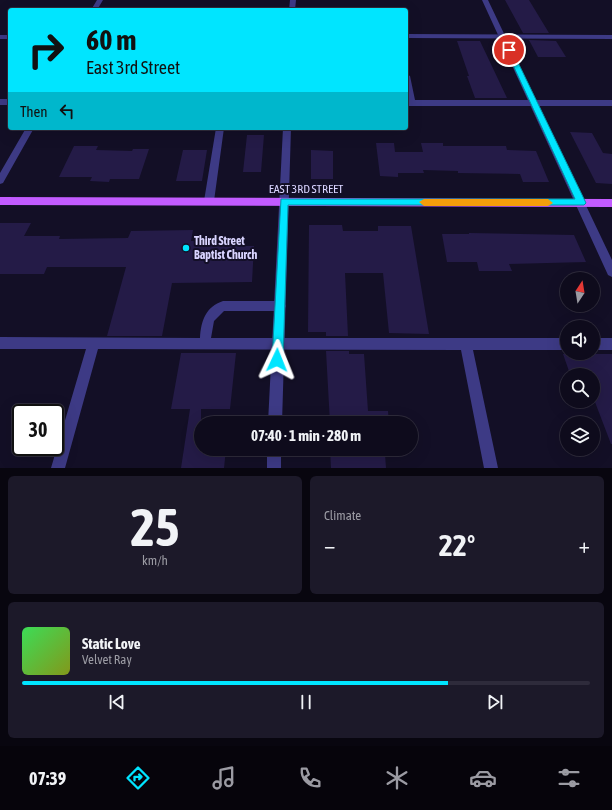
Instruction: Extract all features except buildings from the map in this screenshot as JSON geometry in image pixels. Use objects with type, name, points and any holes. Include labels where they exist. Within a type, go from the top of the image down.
[{"type":"main road","name":"EAST 3RD STREET","points":[[0,201],[612,203]]},
{"type":"street","points":[[485,0],[612,272]]},
{"type":"street","points":[[408,36],[612,38]]},
{"type":"street","points":[[409,103],[612,103]]},
{"type":"street","points":[[0,181],[29,130]]},
{"type":"street","points":[[209,201],[220,130]]},
{"type":"street","points":[[275,416],[287,130]]},
{"type":"street","points":[[205,344],[209,317],[215,310],[223,306],[280,306]]},
{"type":"street","points":[[0,343],[560,344]]},
{"type":"street","points":[[58,468],[94,343]]},
{"type":"street","points":[[466,344],[491,468]]},
{"type":"street","points":[[600,344],[612,344]]},
{"type":"street","points":[[274,456],[274,468]]},
{"type":"slow traffic","points":[[424,202],[548,203]]},
{"type":"place","name":"Third Street Baptist Church","points":[[186,248]]},
{"type":"route","points":[[277,360],[284,202],[581,203],[509,50]]}]
